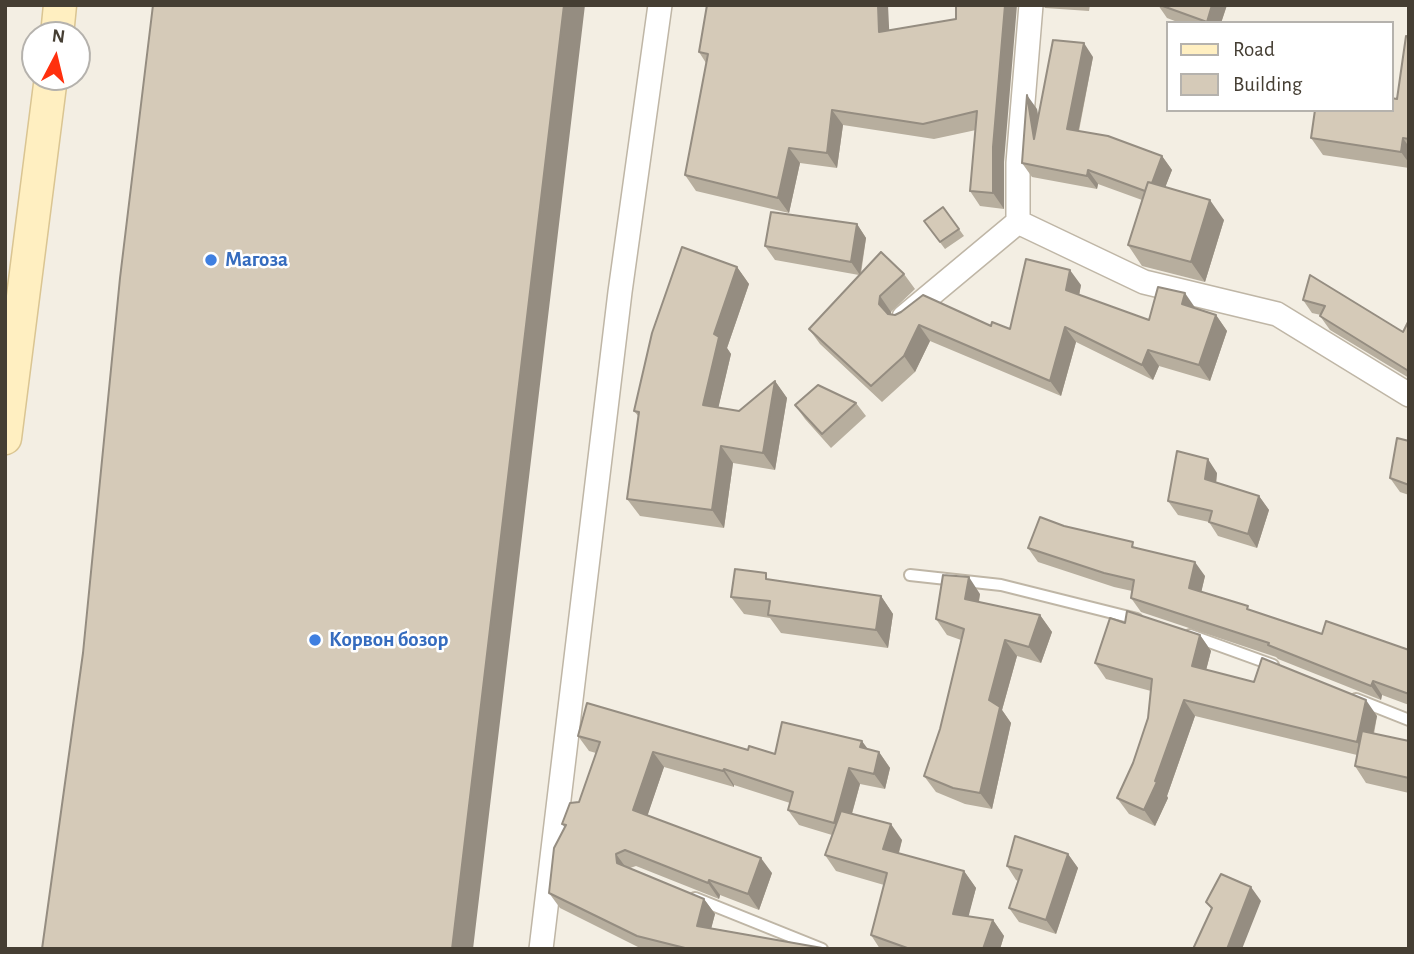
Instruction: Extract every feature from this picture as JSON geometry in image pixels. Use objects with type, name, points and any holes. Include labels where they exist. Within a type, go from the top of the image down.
[{"type":"main road","points":[[5,438],[49,91]]},
{"type":"street","points":[[541,949],[620,292],[660,5]]},
{"type":"street","points":[[1018,222],[1018,163],[1031,5]]},
{"type":"street","points":[[904,317],[1018,222]]},
{"type":"street","points":[[1018,222],[1144,282],[1277,314],[1409,395]]},
{"type":"lane","points":[[910,575],[1001,585],[1115,612],[1153,624]]},
{"type":"lane","points":[[1178,632],[1280,668]]},
{"type":"lane","points":[[1344,694],[1409,720]]},
{"type":"lane","points":[[682,892],[822,949]]},
{"type":"building","name":"Корвон бозор","points":[[153,5],[564,5],[452,949],[42,949],[83,653],[120,278]]},
{"type":"building","points":[[707,5],[878,5],[879,32],[956,19],[956,5],[1005,5],[993,147],[993,193],[970,191],[977,111],[923,124],[832,110],[827,153],[789,148],[778,198],[685,175],[708,54],[699,52]]},
{"type":"building","points":[[1160,5],[1212,5],[1207,21]]},
{"type":"building","points":[[1406,36],[1409,37],[1409,139],[1403,138],[1401,152],[1311,138],[1315,112],[1393,112],[1393,98],[1397,99]]},
{"type":"building","points":[[1053,40],[1084,43],[1067,129],[1108,136],[1162,156],[1152,183],[1148,182],[1145,191],[1088,170],[1087,176],[1022,163],[1027,95],[1034,139]]},
{"type":"building","points":[[1148,182],[1210,200],[1191,262],[1128,245]]},
{"type":"building","points":[[943,207],[959,229],[940,242],[924,221]]},
{"type":"building","points":[[771,212],[857,224],[851,262],[765,246]]},
{"type":"building","points":[[682,247],[737,267],[714,334],[719,337],[703,405],[739,411],[775,381],[763,453],[721,446],[712,510],[627,499],[639,412],[634,411],[652,333]]},
{"type":"building","points":[[881,252],[904,274],[880,296],[879,304],[888,314],[901,312],[923,295],[991,326],[992,322],[1010,329],[1026,259],[1070,270],[1066,290],[1149,320],[1158,287],[1185,293],[1182,304],[1216,315],[1199,365],[1148,350],[1142,365],[1065,327],[1050,381],[919,325],[904,356],[871,386],[809,329]]},
{"type":"building","points":[[1310,275],[1403,332],[1409,320],[1409,373],[1320,316],[1325,306],[1303,300]]},
{"type":"building","points":[[818,385],[856,403],[822,434],[795,405]]},
{"type":"building","points":[[1397,438],[1409,441],[1409,485],[1390,478]]},
{"type":"building","points":[[1177,451],[1208,459],[1205,479],[1259,496],[1248,534],[1209,522],[1212,511],[1168,501]]},
{"type":"building","points":[[1040,517],[1064,526],[1133,542],[1132,547],[1195,562],[1189,588],[1248,606],[1247,609],[1322,634],[1326,621],[1409,650],[1409,694],[1373,681],[1371,686],[1268,645],[1269,643],[1131,598],[1134,580],[1028,548]]},
{"type":"building","points":[[735,569],[766,573],[766,579],[881,596],[876,630],[768,615],[770,601],[731,597]]},
{"type":"building","points":[[943,575],[969,577],[965,599],[1040,615],[1029,647],[1005,640],[989,700],[1000,707],[980,793],[953,788],[924,776],[940,729],[964,629],[936,619]]},
{"type":"building","points":[[1127,611],[1200,635],[1192,666],[1254,682],[1262,658],[1366,700],[1357,742],[1184,700],[1155,781],[1157,782],[1144,810],[1117,798],[1133,763],[1148,718],[1152,679],[1095,663],[1110,618],[1125,623]]},
{"type":"building","points":[[587,703],[748,750],[749,746],[775,754],[782,722],[862,741],[860,747],[879,752],[874,774],[849,768],[834,823],[788,810],[793,792],[724,769],[723,771],[653,752],[633,810],[761,858],[748,894],[709,880],[708,883],[625,850],[616,854],[617,863],[704,899],[697,926],[828,949],[685,948],[637,936],[549,893],[554,848],[566,825],[562,824],[570,803],[579,802],[600,742],[578,736]]},
{"type":"building","points":[[1362,731],[1409,741],[1409,778],[1355,766]]},
{"type":"building","points":[[841,811],[891,824],[883,849],[964,871],[953,914],[993,920],[983,949],[910,949],[871,935],[887,873],[825,855]]},
{"type":"building","points":[[1015,836],[1068,854],[1046,920],[1009,908],[1022,870],[1007,866]]},
{"type":"building","points":[[1221,874],[1251,887],[1227,949],[1193,949],[1212,908],[1206,902]]},
{"type":"place","name":"Магоза","points":[[211,260]]},
{"type":"place","name":"Корвон бозор","points":[[315,640]]}]
